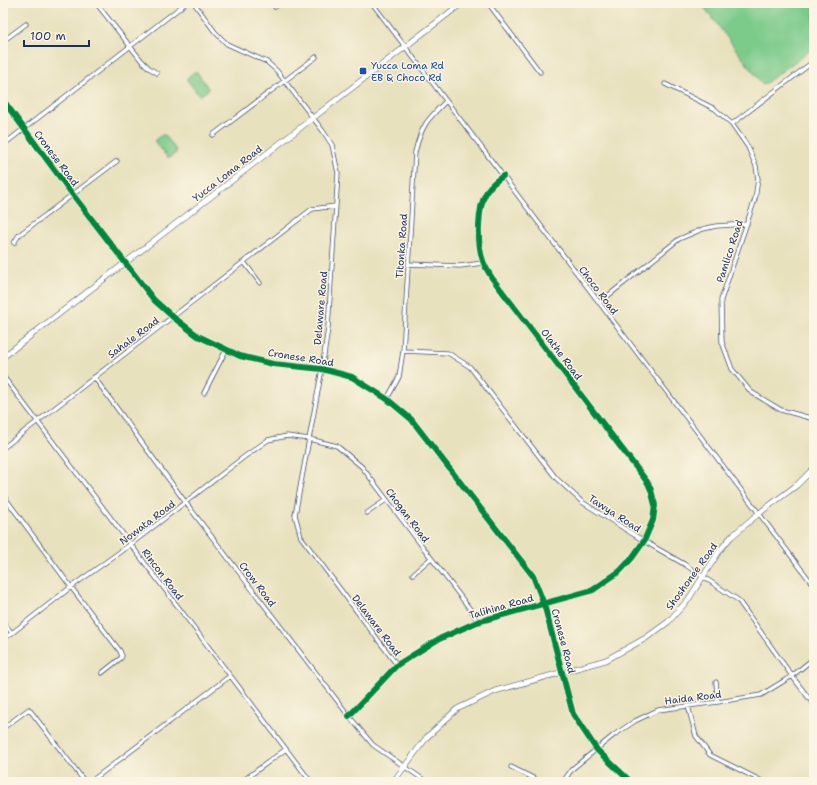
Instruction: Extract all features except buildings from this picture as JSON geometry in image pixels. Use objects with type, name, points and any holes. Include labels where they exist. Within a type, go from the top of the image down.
[{"type":"main road","name":"Yucca Loma Road","points":[[3,357],[462,3]]},
{"type":"main road","name":"Shoshonee Road","points":[[393,782],[426,737],[457,709],[495,691],[606,660],[646,638],[668,622],[688,600],[720,550],[731,537],[758,514],[797,485],[814,468]]},
{"type":"street","points":[[96,3],[103,10],[130,47],[149,68],[157,73]]},
{"type":"street","points":[[3,145],[186,3]]},
{"type":"street","name":"Delaware Road","points":[[194,3],[215,32],[227,44],[268,62],[313,118],[332,145],[338,173],[328,328],[322,369],[295,515],[301,537],[397,665]]},
{"type":"street","points":[[275,7],[281,3]]},
{"type":"street","name":"Choco Road","points":[[372,3],[814,586]]},
{"type":"street","points":[[488,3],[540,72]]},
{"type":"street","points":[[3,41],[26,24]]},
{"type":"street","points":[[213,135],[316,57]]},
{"type":"street","points":[[732,124],[814,62]]},
{"type":"street","name":"Pamlico Road","points":[[665,84],[716,109],[732,124],[748,147],[756,166],[758,179],[755,199],[721,300],[722,342],[732,369],[751,392],[781,410],[814,419]]},
{"type":"street","name":"Cronese Road","points":[[3,100],[23,129],[125,263],[154,300],[172,317],[198,336],[240,356],[273,364],[322,369],[352,377],[387,399],[411,419],[533,576],[544,604],[573,714],[597,750],[631,782]]},
{"type":"street","name":"Titonka Road","points":[[387,399],[399,377],[403,351],[415,152],[420,132],[428,119],[446,101]]},
{"type":"street","points":[[14,243],[19,235],[117,161]]},
{"type":"street","name":"Olathe Road","points":[[503,176],[492,184],[486,192],[482,202],[480,253],[483,263],[492,278],[648,483],[654,498],[655,512],[652,524],[644,541]]},
{"type":"street","name":"Sahale Road","points":[[3,448],[94,376],[312,209],[336,206]]},
{"type":"street","points":[[599,303],[679,239],[703,229],[716,226],[747,224]]},
{"type":"street","points":[[244,262],[260,283]]},
{"type":"street","points":[[408,264],[460,266],[483,263]]},
{"type":"street","points":[[204,393],[226,350]]},
{"type":"street","name":"Tawya Road","points":[[403,351],[448,353],[470,367],[556,478],[582,502],[703,576],[738,600],[814,705]]},
{"type":"street","name":"Rincon Road","points":[[3,376],[311,782]]},
{"type":"street","name":"Crow Road","points":[[94,376],[186,503],[373,746],[428,782]]},
{"type":"street","name":"Nowata Road","points":[[3,640],[268,440],[288,436],[309,438]]},
{"type":"street","name":"Chogan Road","points":[[309,438],[336,446],[362,467],[473,613],[477,622]]},
{"type":"street","points":[[3,495],[71,588],[120,651],[122,656],[121,658],[102,673]]},
{"type":"street","points":[[368,513],[386,500]]},
{"type":"street","name":"Talihina Road","points":[[349,716],[397,665],[437,640],[477,622],[593,590],[620,572],[644,541]]},
{"type":"street","points":[[413,574],[431,558]]},
{"type":"street","points":[[3,622],[12,633]]},
{"type":"street","name":"Haida Road","points":[[563,782],[572,769],[614,735],[635,721],[658,710],[761,695],[792,676],[814,658]]},
{"type":"street","points":[[90,782],[230,676]]},
{"type":"street","points":[[716,682],[718,702]]},
{"type":"street","points":[[688,706],[696,736],[710,755],[764,782]]},
{"type":"street","points":[[3,728],[29,709],[85,782]]},
{"type":"street","points":[[241,782],[286,749]]},
{"type":"street","points":[[511,767],[541,782]]},
{"type":"green space","points":[[701,3],[814,3],[814,48],[763,85]]},
{"type":"green space","points":[[194,72],[197,72],[208,88],[208,90],[201,95],[199,95],[187,80],[188,77]]},
{"type":"green space","points":[[162,135],[165,135],[176,150],[176,153],[169,158],[155,142],[156,139]]},
{"type":"cycle path","points":[[3,100],[73,195],[154,300],[173,317],[198,336],[240,356],[273,364],[322,369],[352,377],[387,399],[411,419],[533,576],[544,604],[573,714],[597,750],[631,782]]},
{"type":"cycle path","points":[[349,716],[397,665],[437,640],[477,622],[593,590],[620,571],[632,558],[644,541],[653,520],[655,505],[648,483],[487,270],[481,254],[479,236],[481,206],[494,182],[503,176]]},
{"type":"place","name":"Yucca Loma Rd EB & Choco Rd","points":[[363,71]]}]
